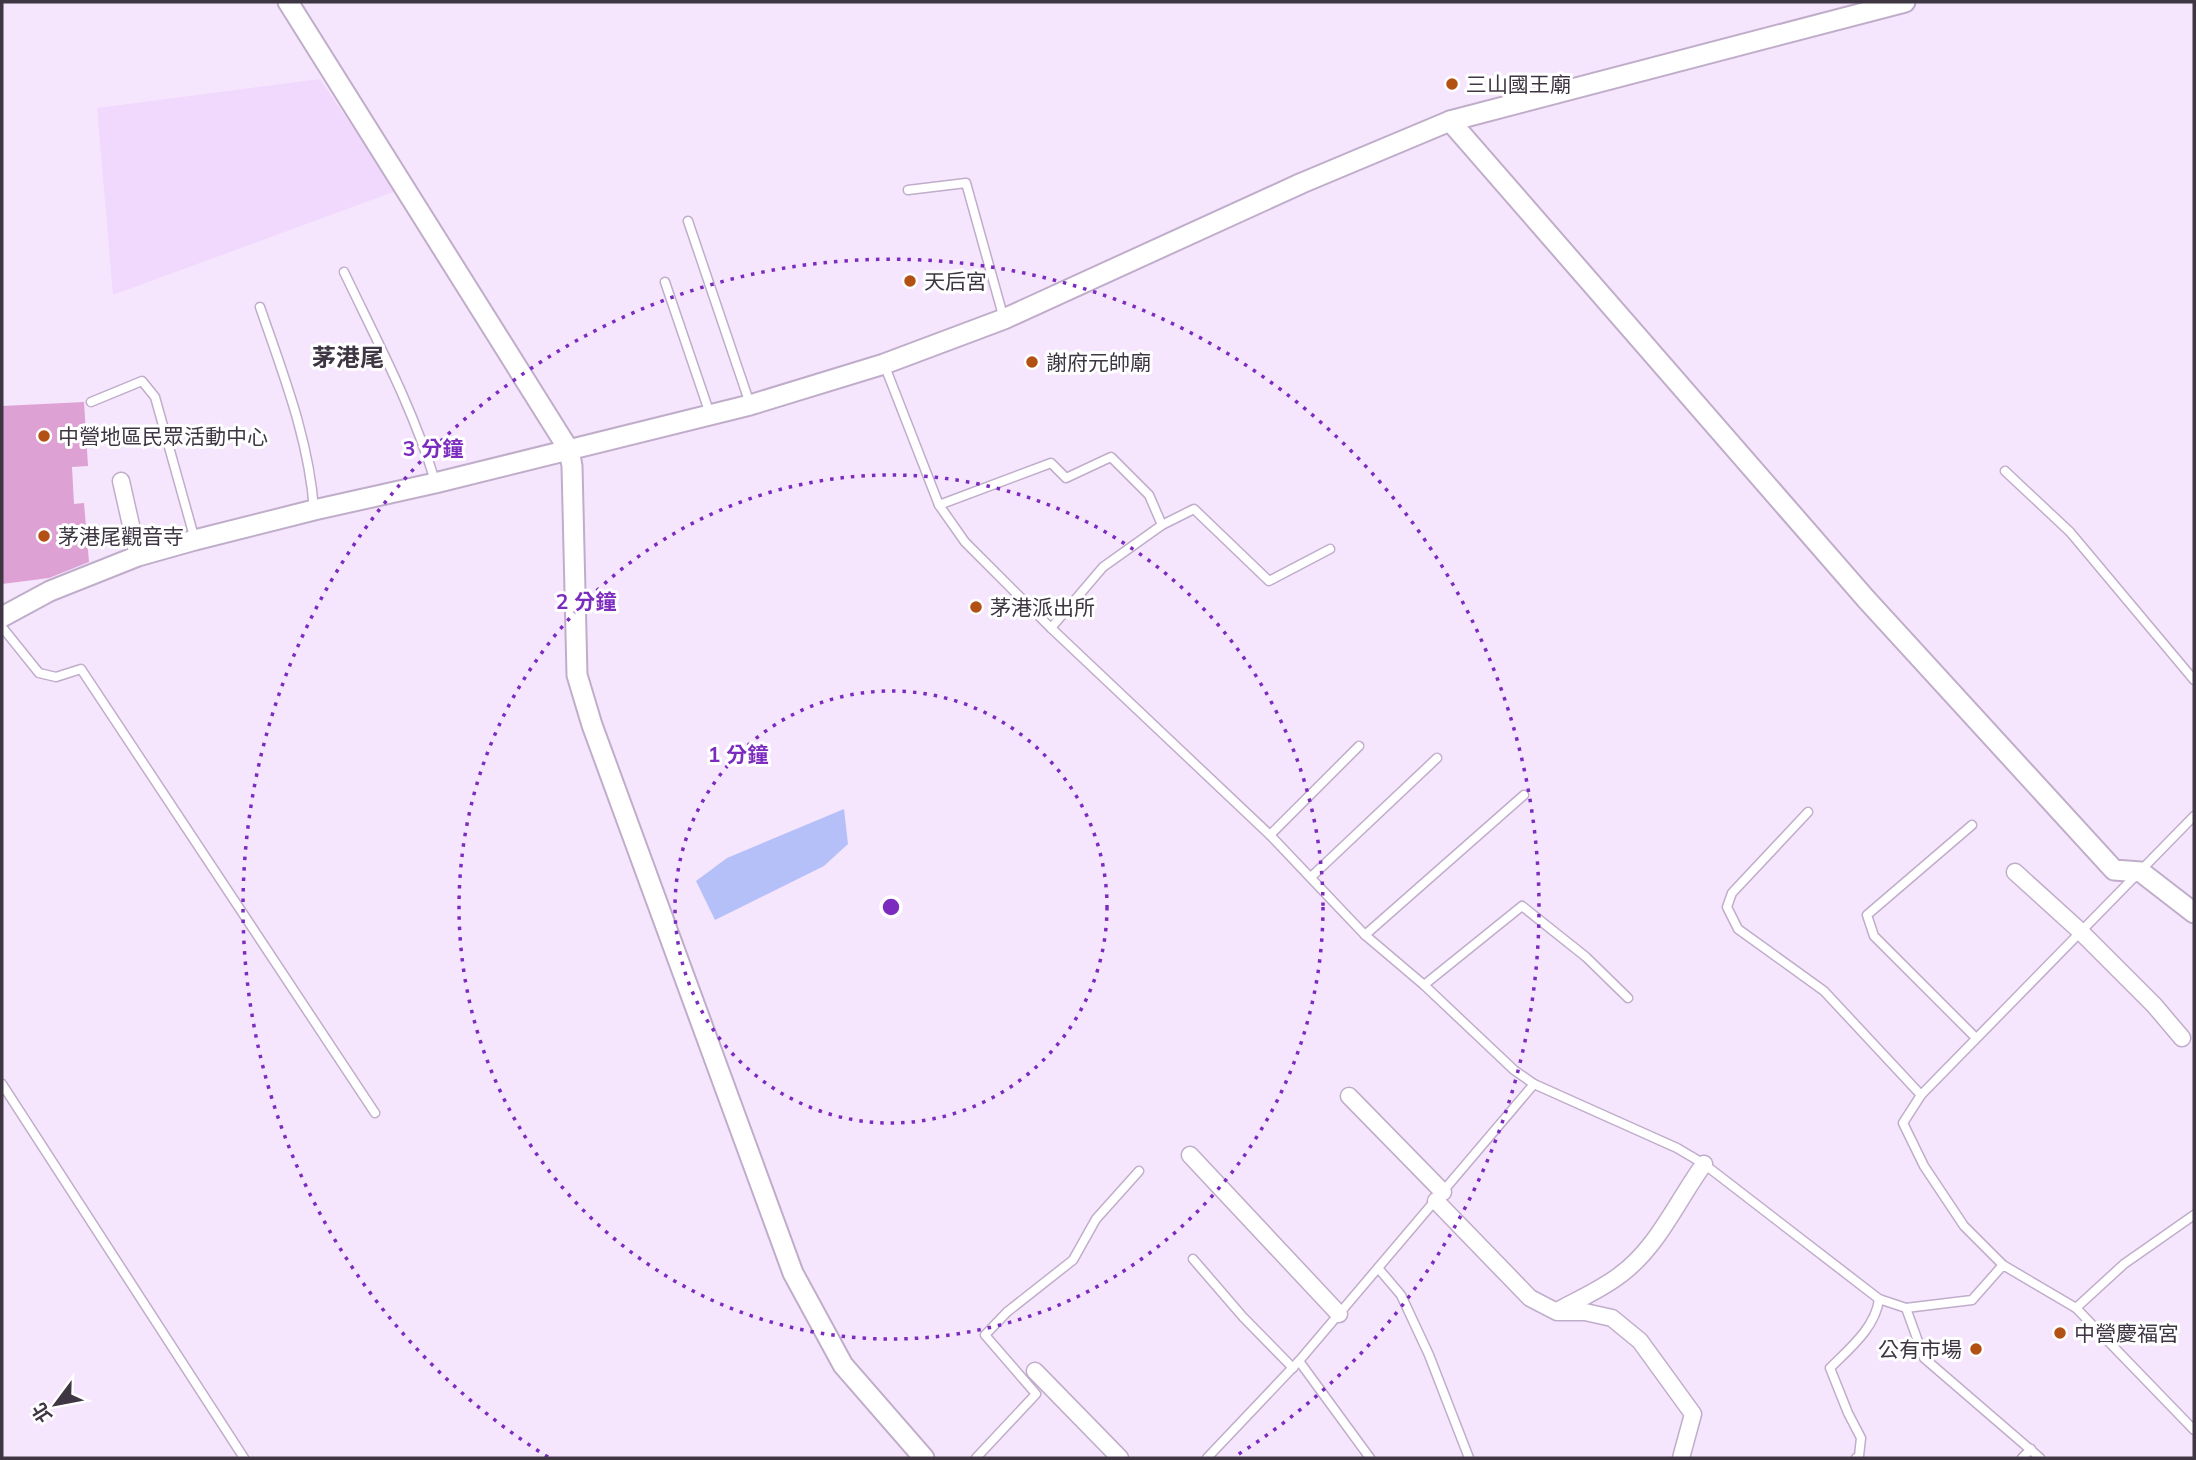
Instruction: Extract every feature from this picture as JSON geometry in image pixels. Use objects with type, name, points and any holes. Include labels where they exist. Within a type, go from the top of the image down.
[{"type":"street","points":[[288,2],[569,450],[577,676],[592,725],[793,1273],[842,1365],[924,1458]]},
{"type":"street","points":[[2,617],[50,591],[138,556],[314,510],[750,405],[884,364],[1004,319],[1303,183],[1450,121],[1905,2]]},
{"type":"street","points":[[1450,121],[1866,599],[2114,870],[2141,872],[2194,913]]},
{"type":"street","points":[[121,481],[138,556]]},
{"type":"street","points":[[2015,872],[2080,931],[2154,1005],[2182,1038]]},
{"type":"street","points":[[1349,1096],[1531,1298],[1557,1312],[1585,1312],[1612,1318],[1640,1341],[1693,1414],[1681,1458]]},
{"type":"street","points":[[1190,1154],[1339,1314]]},
{"type":"street","points":[[1557,1312],[1621,1275],[1660,1234],[1704,1164]]},
{"type":"street","points":[[1035,1371],[1121,1458]]},
{"type":"lane","points":[[908,190],[966,183],[1004,319]]},
{"type":"lane","points":[[688,221],[750,405]]},
{"type":"lane","points":[[344,272],[423,441],[435,483]]},
{"type":"lane","points":[[665,282],[710,414]]},
{"type":"lane","points":[[260,307],[299,419],[313,486],[314,510]]},
{"type":"lane","points":[[884,364],[939,505],[965,542],[1051,628],[1270,835],[1365,935],[1424,985],[1514,1070],[1534,1084],[1677,1148],[1704,1164],[1879,1299],[1906,1308],[1972,1300],[2003,1265]]},
{"type":"lane","points":[[91,402],[142,381],[155,397],[195,540]]},
{"type":"lane","points":[[939,505],[1051,463],[1066,478],[1111,457],[1149,495],[1162,525]]},
{"type":"lane","points":[[2005,471],[2070,532],[2194,680]]},
{"type":"lane","points":[[1051,628],[1103,567],[1162,525],[1194,509],[1269,581],[1330,549]]},
{"type":"lane","points":[[2,627],[39,673],[56,677],[81,669],[375,1113]]},
{"type":"lane","points":[[1270,835],[1359,746]]},
{"type":"lane","points":[[1311,877],[1437,758]]},
{"type":"lane","points":[[1365,935],[1524,795]]},
{"type":"lane","points":[[1808,812],[1732,893],[1727,907],[1738,929],[1824,991],[1921,1095]]},
{"type":"lane","points":[[2194,816],[1921,1095],[1903,1123],[1924,1166],[1964,1226],[2003,1265],[2076,1308],[2194,1430]]},
{"type":"lane","points":[[1972,825],[1867,915],[1874,936],[1976,1038]]},
{"type":"lane","points":[[1424,985],[1522,906],[1586,957],[1628,998]]},
{"type":"lane","points":[[2,1084],[244,1458]]},
{"type":"lane","points":[[1208,1458],[1296,1365],[1534,1084]]},
{"type":"lane","points":[[976,1458],[1036,1394],[985,1335],[1007,1312],[1073,1260],[1096,1219],[1139,1171]]},
{"type":"lane","points":[[2076,1308],[2124,1264],[2194,1215]]},
{"type":"lane","points":[[1193,1259],[1243,1317],[1296,1365],[1370,1458]]},
{"type":"lane","points":[[1378,1268],[1401,1295],[1429,1355],[1469,1458]]},
{"type":"lane","points":[[1856,1458],[1859,1456],[1861,1438],[1830,1368],[1856,1342],[1878,1313],[1879,1299]]},
{"type":"lane","points":[[1906,1308],[1924,1359],[2040,1458]]},
{"type":"lane","points":[[2022,1458],[2031,1449]]},
{"type":"shaded area","points":[[320,79],[396,191],[113,295],[97,108]]},
{"type":"water","points":[[844,809],[848,844],[824,866],[715,920],[696,881],[727,858]]},
{"type":"building","points":[[84,402],[88,466],[72,467],[74,504],[84,503],[89,562],[49,578],[2,584],[2,406]]},
{"type":"place","name":"三山國王廟","points":[[1452,84]]},
{"type":"place","name":"天后宮","points":[[910,281]]},
{"type":"place","name":"謝府元帥廟","points":[[1032,362]]},
{"type":"place","name":"中營地區民眾活動中心","points":[[44,436]]},
{"type":"place","name":"茅港尾觀音寺","points":[[44,536]]},
{"type":"place","name":"茅港派出所","points":[[976,607]]},
{"type":"place","name":"中營慶福宮","points":[[2060,1333]]},
{"type":"place","name":"公有市場","points":[[1976,1349]]},
{"type":"district","name":"茅港尾","points":[[348,357]]}]
